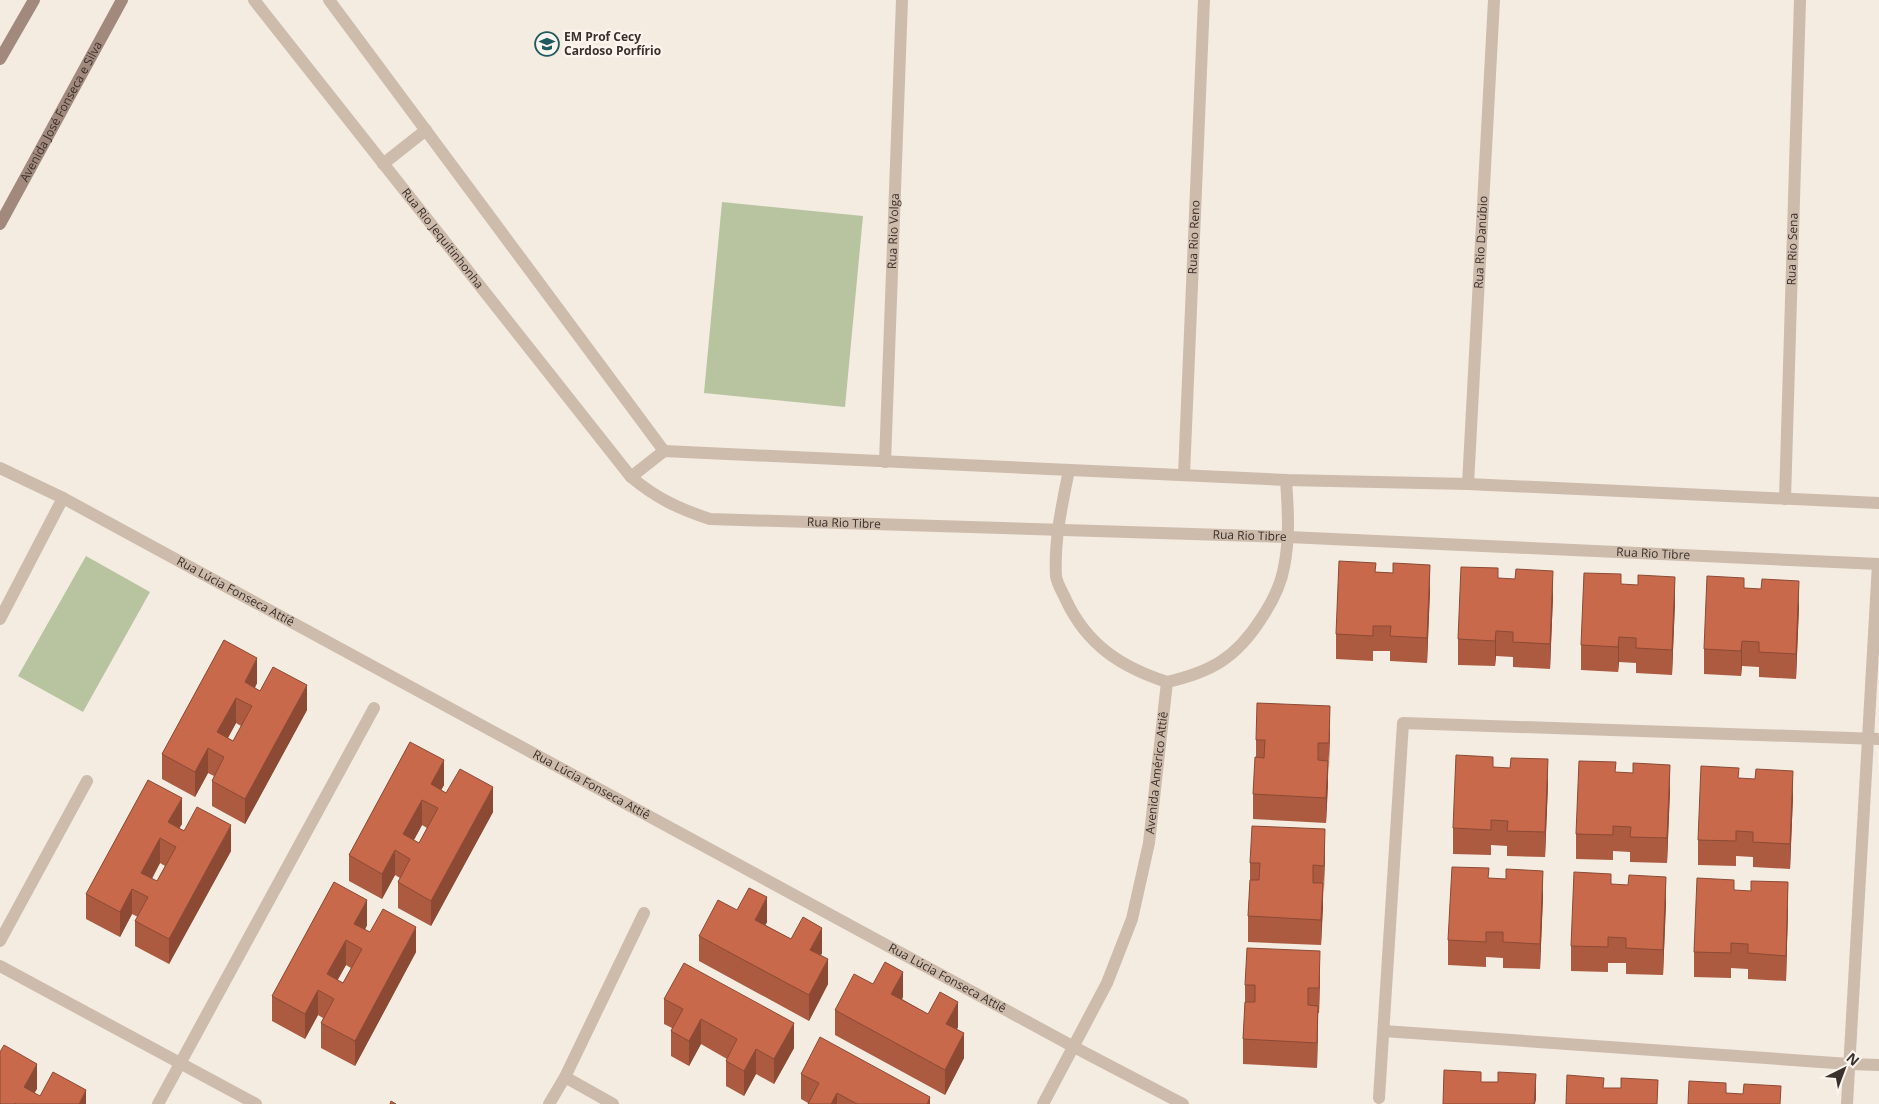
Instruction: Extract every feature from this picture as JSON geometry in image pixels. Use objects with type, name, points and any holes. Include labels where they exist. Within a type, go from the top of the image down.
[{"type":"main road","points":[[0,59],[34,0]]},
{"type":"main road","name":"Avenida José Fonseca e Silva","points":[[0,224],[122,0]]},
{"type":"street","name":"Rua Rio Jequitinhonha","points":[[254,0],[631,477]]},
{"type":"street","points":[[329,0],[664,451]]},
{"type":"street","name":"Rua Rio Volga","points":[[885,462],[902,0]]},
{"type":"street","name":"Rua Rio Reno","points":[[1184,475],[1204,0]]},
{"type":"street","name":"Rua Rio Danúbio","points":[[1468,484],[1494,0]]},
{"type":"street","name":"Rua Rio Sena","points":[[1785,499],[1800,0]]},
{"type":"street","points":[[383,164],[426,130]]},
{"type":"street","points":[[631,477],[664,451],[1286,480],[1468,484],[1879,503]]},
{"type":"street","name":"Rua Lúcia Fonseca Attiê","points":[[0,468],[63,498],[1074,1047],[1167,1100],[1183,1104]]},
{"type":"street","points":[[1069,470],[1057,530],[1056,578],[1074,617],[1094,642],[1118,661],[1143,674],[1167,682],[1191,677],[1219,663],[1237,651],[1271,604],[1284,568],[1288,537],[1286,480]]},
{"type":"street","name":"Rua Rio Tibre","points":[[631,477],[649,492],[684,510],[710,519],[1288,537],[1878,564]]},
{"type":"street","points":[[0,619],[63,498]]},
{"type":"street","points":[[1847,1104],[1873,739],[1878,564]]},
{"type":"street","name":"Avenida Américo Attiê","points":[[1043,1104],[1107,982],[1132,920],[1148,843],[1167,682]]},
{"type":"street","points":[[158,1104],[374,708]]},
{"type":"street","points":[[1379,1098],[1403,723],[1873,739]]},
{"type":"street","points":[[0,941],[87,781]]},
{"type":"street","points":[[549,1104],[565,1077],[644,913]]},
{"type":"street","points":[[0,966],[256,1104]]},
{"type":"street","points":[[1384,1031],[1879,1065]]},
{"type":"street","points":[[565,1077],[614,1104]]},
{"type":"green space","points":[[722,202],[863,216],[845,407],[704,393]]},
{"type":"green space","points":[[86,556],[150,592],[83,712],[18,676]]},
{"type":"building","points":[[1339,561],[1376,563],[1375,572],[1393,573],[1393,563],[1430,565],[1427,638],[1390,636],[1391,626],[1373,626],[1373,636],[1336,634]]},
{"type":"building","points":[[1461,567],[1498,568],[1498,578],[1515,579],[1516,569],[1553,571],[1550,644],[1513,642],[1513,632],[1496,631],[1495,641],[1458,639]]},
{"type":"building","points":[[1584,573],[1621,574],[1621,584],[1638,585],[1638,575],[1675,577],[1672,650],[1636,648],[1636,638],[1619,637],[1618,647],[1581,645]]},
{"type":"building","points":[[1707,576],[1744,578],[1744,588],[1761,589],[1762,579],[1799,581],[1796,654],[1759,652],[1759,642],[1742,641],[1741,651],[1704,649]]},
{"type":"building","points":[[224,640],[257,658],[245,682],[260,691],[273,667],[307,685],[245,799],[212,781],[224,757],[208,748],[195,772],[162,754]],"holes":[[[236,698],[252,706],[233,741],[217,732]]]},
{"type":"building","points":[[1257,703],[1330,706],[1329,743],[1318,743],[1318,760],[1328,761],[1326,798],[1253,794],[1255,757],[1264,758],[1265,740],[1256,740]]},
{"type":"building","points":[[410,742],[444,760],[431,784],[446,793],[460,769],[493,787],[431,901],[398,882],[410,859],[395,850],[382,874],[349,855]],"holes":[[[422,800],[438,808],[419,843],[403,834]]]},
{"type":"building","points":[[1456,755],[1493,757],[1493,767],[1510,768],[1511,758],[1548,759],[1545,832],[1507,831],[1508,821],[1491,820],[1491,830],[1453,828]]},
{"type":"building","points":[[1579,761],[1616,762],[1615,772],[1633,773],[1633,763],[1670,765],[1667,838],[1630,837],[1631,827],[1613,826],[1613,835],[1576,834]]},
{"type":"building","points":[[1701,766],[1739,768],[1738,778],[1755,779],[1756,769],[1793,771],[1790,844],[1753,842],[1753,832],[1736,831],[1736,841],[1698,840]]},
{"type":"building","points":[[148,780],[182,798],[168,822],[184,831],[197,807],[231,825],[169,939],[135,921],[148,897],[132,889],[120,912],[86,894]],"holes":[[[160,838],[176,847],[157,881],[141,873]]]},
{"type":"building","points":[[1252,826],[1325,829],[1324,866],[1313,865],[1313,883],[1323,883],[1321,920],[1248,916],[1250,880],[1259,880],[1260,863],[1250,863]]},
{"type":"building","points":[[1452,867],[1489,868],[1488,878],[1506,879],[1506,869],[1543,871],[1540,944],[1503,942],[1503,932],[1486,932],[1486,942],[1448,940]]},
{"type":"building","points":[[1574,872],[1611,874],[1611,884],[1628,885],[1629,875],[1666,877],[1663,950],[1626,948],[1626,938],[1608,937],[1608,947],[1571,946]]},
{"type":"building","points":[[1697,878],[1734,880],[1734,890],[1751,891],[1751,881],[1788,882],[1786,956],[1748,953],[1748,944],[1731,943],[1731,953],[1694,952]]},
{"type":"building","points":[[334,882],[367,900],[354,924],[370,932],[383,909],[416,927],[355,1041],[321,1023],[334,999],[318,990],[305,1014],[272,996]],"holes":[[[346,940],[362,949],[343,983],[327,974]]]},
{"type":"building","points":[[749,888],[767,897],[755,920],[791,939],[803,917],[822,928],[810,950],[828,959],[809,995],[699,936],[718,900],[737,910]]},
{"type":"building","points":[[1247,948],[1320,951],[1319,988],[1308,988],[1308,1005],[1318,1006],[1317,1043],[1243,1039],[1245,1002],[1255,1002],[1255,985],[1245,985]]},
{"type":"building","points":[[885,962],[903,972],[891,994],[928,1014],[940,992],[958,1002],[946,1024],[964,1033],[945,1070],[835,1010],[854,974],[873,984]]},
{"type":"building","points":[[684,963],[794,1023],[774,1059],[756,1049],[744,1071],[726,1061],[737,1039],[701,1019],[689,1041],[671,1031],[683,1009],[664,999]]},
{"type":"building","points":[[820,1037],[930,1097],[927,1104],[857,1104],[837,1093],[831,1104],[808,1104],[819,1083],[801,1074]]},
{"type":"building","points":[[4,1045],[37,1064],[24,1087],[40,1096],[53,1072],[86,1090],[79,1104],[0,1104],[0,1052]]},
{"type":"building","points":[[1444,1070],[1481,1072],[1481,1082],[1498,1082],[1498,1072],[1536,1074],[1534,1104],[1443,1104]]},
{"type":"building","points":[[1567,1075],[1604,1078],[1603,1088],[1621,1088],[1621,1078],[1658,1080],[1657,1104],[1566,1104]]},
{"type":"building","points":[[1689,1081],[1726,1083],[1726,1093],[1743,1094],[1744,1084],[1781,1086],[1780,1104],[1688,1104]]},
{"type":"place","name":"EM Prof Cecy Cardoso Porfírio","points":[[547,44]]}]
